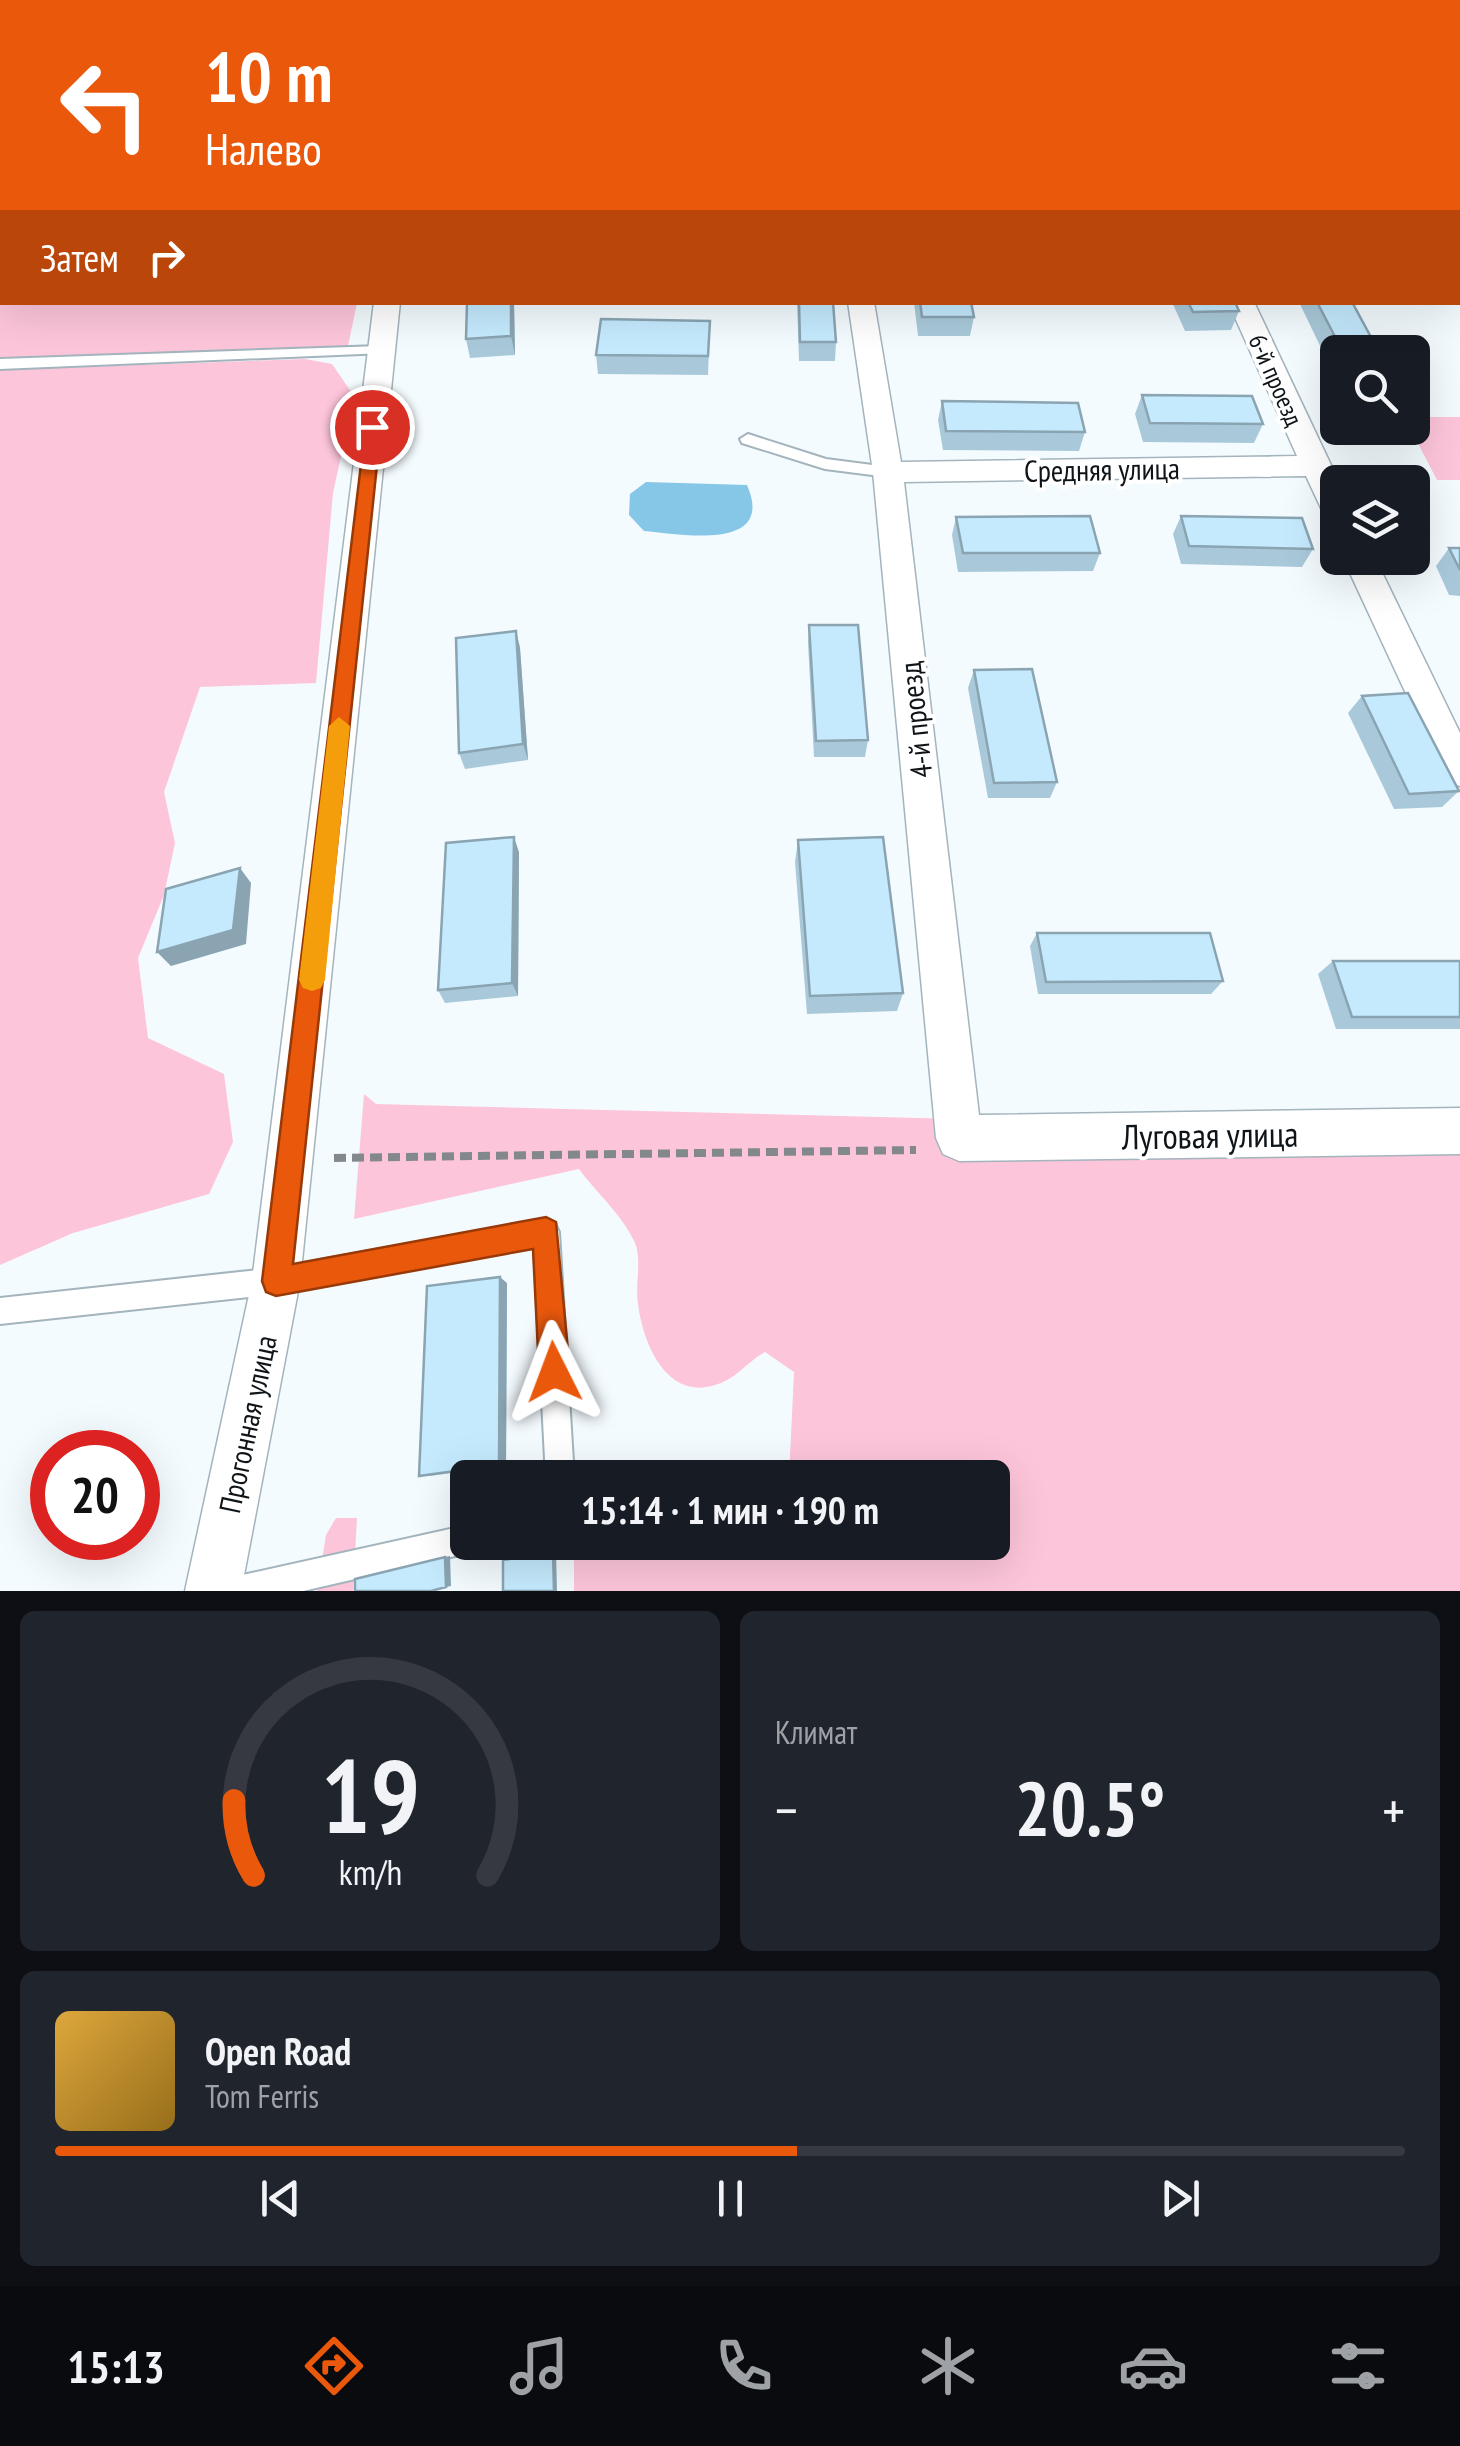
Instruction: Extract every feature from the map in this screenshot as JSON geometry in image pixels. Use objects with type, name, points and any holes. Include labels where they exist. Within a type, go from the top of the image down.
[{"type":"street","name":"Прогонная улица","points":[[212,1591],[276,1281],[387,305]]},
{"type":"street","name":"4-й проезд","points":[[861,305],[888,472],[960,1138]]},
{"type":"street","name":"6-й проезд","points":[[1242,305],[1320,476]]},
{"type":"street","name":"Средняя улица","points":[[888,472],[1315,466]]},
{"type":"street","points":[[1367,575],[1460,771]]},
{"type":"street","name":"Луговая улица","points":[[960,1138],[1460,1131]]},
{"type":"lane","points":[[0,364],[380,350]]},
{"type":"lane","points":[[748,439],[825,464],[888,472]]},
{"type":"lane","points":[[0,1311],[276,1281],[546,1232],[559,1460]]},
{"type":"lane","points":[[238,1591],[450,1543]]},
{"type":"path","points":[[292,1159],[931,1150],[960,1138]]},
{"type":"shaded area","points":[[0,305],[357,305],[348,346],[0,358]]},
{"type":"shaded area","points":[[305,359],[332,364],[354,396],[333,493],[316,683],[200,687],[164,792],[175,843],[164,895],[138,958],[148,1038],[224,1074],[233,1142],[209,1194],[73,1233],[0,1265],[0,370]]},
{"type":"shaded area","points":[[1430,417],[1460,417],[1460,480],[1437,480],[1419,445],[1430,445]]},
{"type":"shaded area","points":[[364,1094],[376,1104],[1460,1132],[1460,1591],[574,1591],[574,1560],[1010,1560],[1010,1460],[790,1460],[794,1372],[765,1352],[729,1379],[709,1387],[692,1387],[665,1371],[641,1322],[635,1243],[617,1214],[579,1169],[354,1219]]},
{"type":"shaded area","points":[[336,1518],[357,1518],[353,1591],[317,1591],[326,1535]]},
{"type":"water","points":[[646,482],[747,485],[753,506],[749,521],[737,530],[701,536],[644,531],[629,515],[630,494]]},
{"type":"building","points":[[467,305],[511,305],[511,336],[466,339]]},
{"type":"building","points":[[799,305],[833,305],[836,342],[800,342]]},
{"type":"building","points":[[920,305],[972,305],[974,317],[922,317]]},
{"type":"building","points":[[1190,305],[1236,305],[1239,311],[1193,312]]},
{"type":"building","points":[[1319,305],[1354,305],[1370,335],[1334,335]]},
{"type":"building","points":[[601,319],[710,321],[708,356],[596,355]]},
{"type":"building","points":[[1142,395],[1252,396],[1263,424],[1150,423]]},
{"type":"building","points":[[942,401],[1078,403],[1085,432],[946,431]]},
{"type":"building","points":[[1090,516],[1100,553],[963,553],[956,517]]},
{"type":"building","points":[[1181,516],[1302,518],[1313,549],[1189,546]]},
{"type":"building","points":[[1449,548],[1460,548],[1460,570]]},
{"type":"building","points":[[809,625],[858,625],[868,740],[816,741]]},
{"type":"building","points":[[516,631],[523,744],[459,753],[456,638]]},
{"type":"building","points":[[1032,669],[1057,782],[994,783],[974,670]]},
{"type":"building","points":[[1408,693],[1459,791],[1409,794],[1362,696]]},
{"type":"building","points":[[514,837],[512,983],[438,990],[446,843]]},
{"type":"building","points":[[883,837],[903,993],[810,996],[798,840]]},
{"type":"building","points":[[240,868],[233,930],[157,952],[166,889]]},
{"type":"building","points":[[1037,933],[1210,933],[1223,981],[1046,982]]},
{"type":"building","points":[[1333,961],[1460,961],[1460,1017],[1352,1017]]},
{"type":"building","points":[[500,1277],[499,1460],[450,1460],[450,1472],[419,1476],[427,1286]]},
{"type":"building","points":[[445,1557],[446,1587],[431,1591],[355,1591],[355,1579]]},
{"type":"building","points":[[503,1560],[553,1560],[554,1591],[503,1591]]},
{"type":"slow traffic","points":[[312,980],[339,726]]},
{"type":"route","points":[[372,427],[276,1281],[546,1232],[554,1372]]}]
